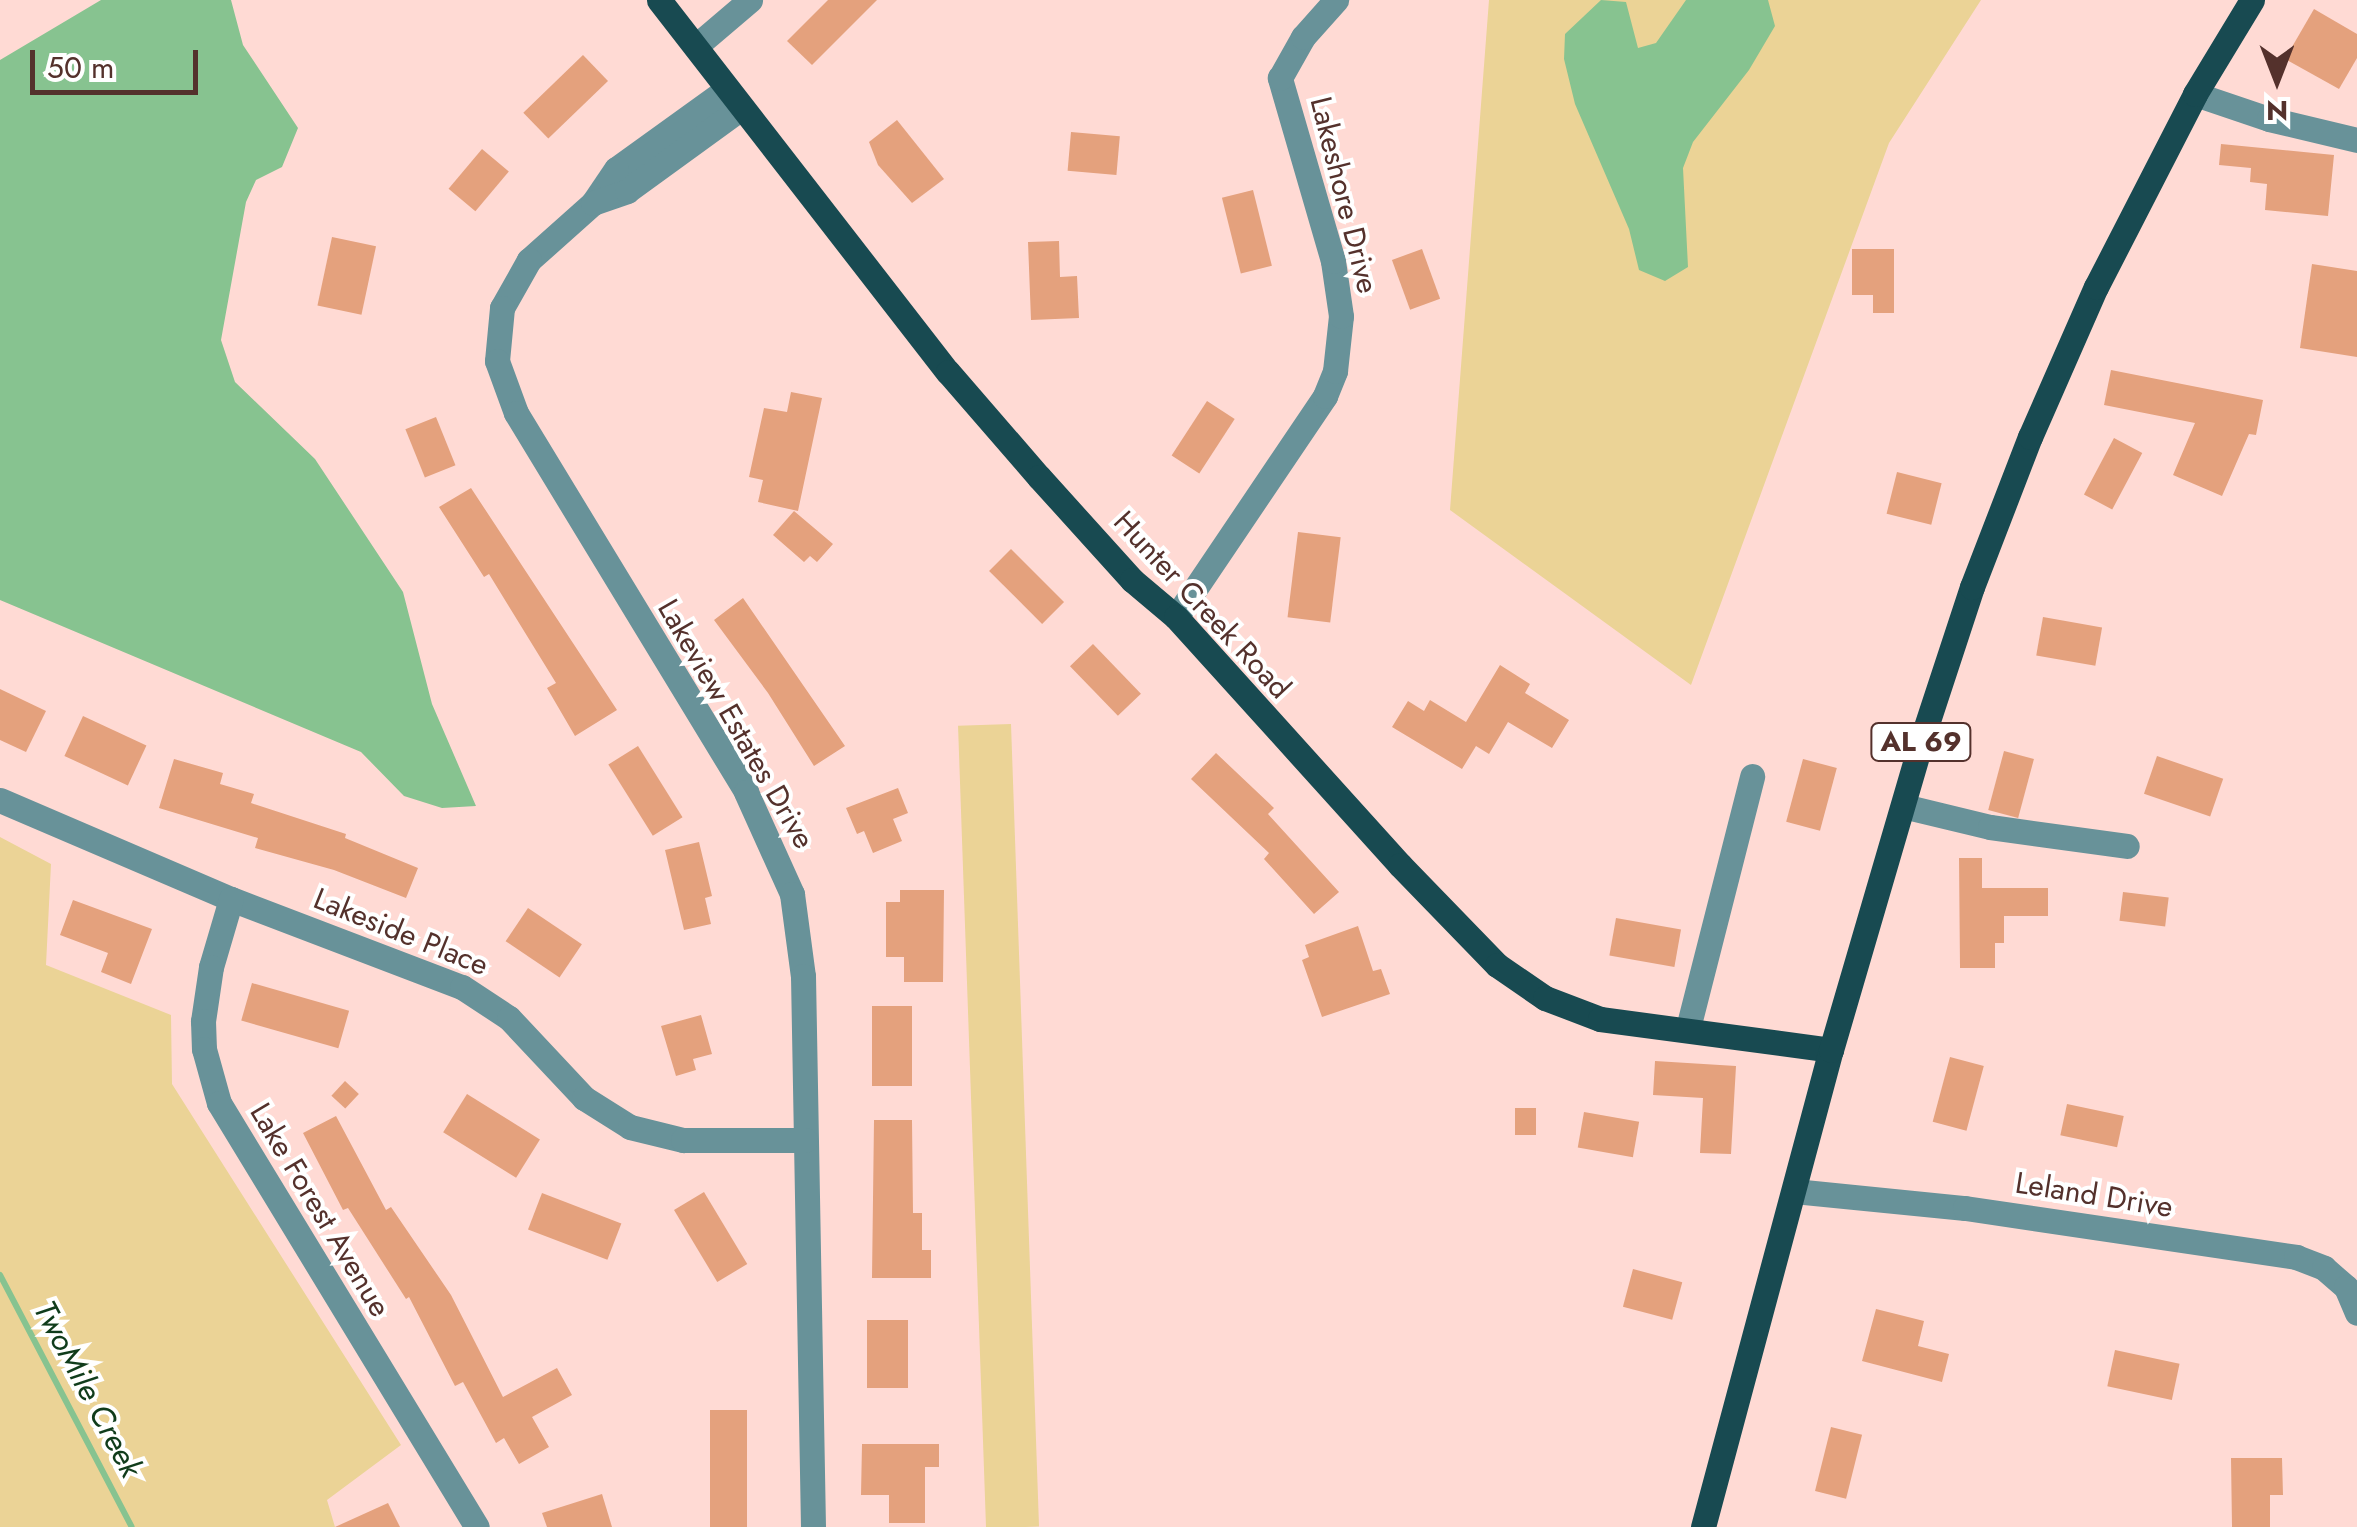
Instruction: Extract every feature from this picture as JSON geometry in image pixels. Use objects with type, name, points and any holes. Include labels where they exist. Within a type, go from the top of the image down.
[{"type":"main road","name":"Hunter Creek Road","points":[[659,0],[948,372],[1119,565],[1176,617],[1400,865],[1509,974],[1546,998],[1600,1019],[1831,1050]]},
{"type":"main road","name":"AL 69","points":[[1703,1527],[1831,1050],[1966,602],[2030,437],[2096,287],[2195,94],[2252,0]]},
{"type":"street","points":[[696,46],[750,0]]},
{"type":"street","name":"Lakeshore Drive","points":[[1176,617],[1325,396],[1335,371],[1341,316],[1333,261],[1280,78],[1303,38],[1336,0]]},
{"type":"street","points":[[2195,94],[2269,120],[2357,140]]},
{"type":"street","name":"Lakeview Estates Drive","points":[[733,100],[627,191],[593,203],[548,239],[513,282],[496,334],[497,362],[516,413],[746,792],[783,867],[798,921],[803,976],[813,1527]]},
{"type":"street","points":[[1688,1028],[1752,776]]},
{"type":"street","name":"Lakeside Place","points":[[4,801],[231,900],[462,987],[487,1001],[584,1098],[630,1127],[683,1140],[805,1140]]},
{"type":"street","points":[[1902,806],[1990,827],[2127,846]]},
{"type":"street","name":"Lake Forest Avenue","points":[[231,900],[211,967],[203,1020],[204,1049],[219,1102],[477,1527]]},
{"type":"street","name":"Leland Drive","points":[[1794,1191],[1949,1206],[2296,1258],[2324,1268],[2346,1287],[2357,1313]]},
{"type":"shaded area","points":[[101,0],[231,0],[243,45],[298,128],[282,167],[256,180],[246,202],[221,340],[235,382],[315,459],[403,592],[432,704],[476,806],[442,808],[404,796],[361,752],[0,600],[0,60]]},
{"type":"shaded area","points":[[1489,0],[1981,0],[1889,143],[1691,685],[1450,510]]},
{"type":"shaded area","points":[[1601,0],[1626,2],[1638,48],[1656,43],[1686,0],[1768,0],[1775,26],[1749,70],[1693,142],[1683,168],[1688,267],[1665,281],[1639,270],[1629,229],[1575,104],[1564,59],[1565,34]]},
{"type":"shaded area","points":[[1011,724],[1039,1527],[986,1527],[958,726]]},
{"type":"shaded area","points":[[0,837],[51,864],[46,965],[171,1015],[172,1084],[401,1445],[327,1500],[335,1527],[0,1527]]},
{"type":"building","points":[[828,0],[877,0],[812,65],[787,41]]},
{"type":"building","points":[[2314,9],[2357,34],[2357,58],[2339,89],[2285,59]]},
{"type":"building","points":[[583,55],[608,81],[548,139],[523,113]]},
{"type":"building","points":[[897,120],[944,179],[912,203],[878,165],[869,142]]},
{"type":"building","points":[[1071,132],[1120,136],[1116,175],[1068,171]]},
{"type":"building","points":[[2221,144],[2334,155],[2328,216],[2265,210],[2267,184],[2250,182],[2251,168],[2219,165]]},
{"type":"building","points":[[482,149],[509,171],[475,211],[449,189]]},
{"type":"building","points":[[1253,190],[1272,266],[1241,273],[1222,198]]},
{"type":"building","points":[[332,237],[376,246],[361,315],[317,305]]},
{"type":"building","points":[[1059,241],[1060,277],[1077,276],[1079,318],[1031,320],[1028,242]]},
{"type":"building","points":[[1422,249],[1440,299],[1410,310],[1392,260]]},
{"type":"building","points":[[1852,249],[1894,249],[1894,313],[1873,313],[1873,295],[1852,295]]},
{"type":"building","points":[[2312,264],[2357,271],[2357,357],[2300,348]]},
{"type":"building","points":[[2111,370],[2263,400],[2256,435],[2249,434],[2222,496],[2173,475],[2195,423],[2104,405]]},
{"type":"building","points":[[791,392],[822,398],[798,511],[758,502],[763,480],[749,477],[764,408],[787,412]]},
{"type":"building","points":[[1207,401],[1235,419],[1199,473],[1172,456]]},
{"type":"building","points":[[436,417],[455,465],[425,478],[405,429]]},
{"type":"building","points":[[2114,438],[2142,453],[2112,510],[2084,495]]},
{"type":"building","points":[[1897,472],[1942,483],[1931,525],[1887,514]]},
{"type":"building","points":[[471,488],[617,710],[575,736],[547,688],[556,683],[489,574],[484,577],[439,507]]},
{"type":"building","points":[[794,511],[833,544],[817,562],[810,556],[804,562],[773,535]]},
{"type":"building","points":[[1298,532],[1341,537],[1330,623],[1288,617]]},
{"type":"building","points":[[1011,549],[1064,602],[1042,624],[989,571]]},
{"type":"building","points":[[743,598],[845,746],[814,766],[768,693],[714,620]]},
{"type":"building","points":[[2043,617],[2102,627],[2095,666],[2036,655]]},
{"type":"building","points":[[1093,644],[1141,694],[1118,716],[1070,666]]},
{"type":"building","points":[[1500,665],[1530,684],[1525,693],[1569,720],[1552,748],[1508,722],[1489,754],[1476,746],[1462,769],[1392,727],[1408,701],[1424,711],[1430,700],[1466,722]]},
{"type":"building","points":[[0,689],[46,711],[26,752],[0,740]]},
{"type":"building","points":[[83,716],[146,746],[128,785],[64,756]]},
{"type":"building","points":[[638,746],[683,817],[653,836],[608,765]]},
{"type":"building","points":[[2004,751],[2034,759],[2018,818],[1988,810]]},
{"type":"building","points":[[1216,753],[1274,808],[1268,814],[1339,892],[1314,914],[1264,859],[1269,853],[1191,779]]},
{"type":"building","points":[[2157,756],[2223,779],[2210,817],[2144,794]]},
{"type":"building","points":[[174,759],[223,773],[220,784],[254,794],[251,803],[346,834],[345,838],[418,868],[406,898],[334,870],[255,848],[258,838],[159,808]]},
{"type":"building","points":[[1803,759],[1837,768],[1820,831],[1786,822]]},
{"type":"building","points":[[898,788],[908,813],[893,819],[902,841],[873,853],[864,831],[857,834],[846,808]]},
{"type":"building","points":[[699,842],[712,896],[705,898],[711,924],[684,930],[665,850]]},
{"type":"building","points":[[1959,858],[1982,858],[1982,888],[2048,888],[2048,916],[2004,916],[2004,943],[1995,943],[1995,968],[1960,968]]},
{"type":"building","points":[[900,890],[944,890],[943,982],[904,982],[904,957],[886,957],[886,902],[900,902]]},
{"type":"building","points":[[2123,892],[2169,898],[2165,926],[2119,921]]},
{"type":"building","points":[[73,900],[152,929],[131,984],[101,972],[108,953],[60,935]]},
{"type":"building","points":[[528,908],[582,944],[560,978],[506,941]]},
{"type":"building","points":[[1616,918],[1681,929],[1674,967],[1609,955]]},
{"type":"building","points":[[1358,926],[1373,971],[1381,969],[1390,994],[1322,1017],[1302,960],[1309,957],[1305,945]]},
{"type":"building","points":[[252,983],[349,1011],[338,1048],[241,1020]]},
{"type":"building","points":[[872,1006],[912,1006],[912,1086],[872,1086]]},
{"type":"building","points":[[701,1015],[712,1054],[693,1059],[696,1070],[676,1076],[661,1026]]},
{"type":"building","points":[[1950,1057],[1984,1066],[1966,1131],[1933,1122]]},
{"type":"building","points":[[1655,1061],[1736,1066],[1731,1154],[1700,1153],[1703,1098],[1653,1095]]},
{"type":"building","points":[[345,1081],[359,1094],[345,1109],[331,1096]]},
{"type":"building","points":[[467,1094],[540,1140],[516,1178],[443,1132]]},
{"type":"building","points":[[2067,1104],[2124,1116],[2117,1147],[2060,1135]]},
{"type":"building","points":[[1515,1108],[1536,1108],[1536,1135],[1515,1135]]},
{"type":"building","points":[[1584,1112],[1639,1122],[1633,1157],[1578,1147]]},
{"type":"building","points":[[336,1116],[386,1210],[391,1207],[451,1295],[503,1397],[557,1368],[572,1395],[532,1417],[549,1447],[519,1464],[504,1438],[496,1443],[463,1382],[455,1386],[409,1297],[406,1299],[348,1208],[343,1210],[303,1133]]},
{"type":"building","points":[[874,1120],[912,1120],[913,1213],[922,1213],[922,1250],[931,1250],[931,1278],[872,1278]]},
{"type":"building","points":[[704,1192],[747,1264],[717,1282],[674,1210]]},
{"type":"building","points":[[542,1193],[621,1223],[607,1260],[528,1229]]},
{"type":"building","points":[[1633,1269],[1682,1282],[1672,1320],[1623,1307]]},
{"type":"building","points":[[1876,1309],[1924,1321],[1918,1346],[1949,1354],[1942,1382],[1862,1361]]},
{"type":"building","points":[[867,1320],[908,1320],[908,1388],[867,1388]]},
{"type":"building","points":[[2115,1350],[2180,1364],[2172,1400],[2107,1386]]},
{"type":"building","points":[[710,1410],[747,1410],[747,1527],[710,1527]]},
{"type":"building","points":[[1831,1427],[1862,1435],[1846,1499],[1815,1491]]},
{"type":"building","points":[[862,1444],[939,1444],[939,1467],[925,1467],[925,1523],[889,1523],[889,1495],[861,1495]]},
{"type":"building","points":[[2231,1458],[2282,1458],[2283,1495],[2270,1495],[2270,1527],[2232,1527]]},
{"type":"building","points":[[602,1494],[612,1527],[547,1527],[542,1513]]},
{"type":"building","points":[[388,1503],[400,1527],[335,1527]]},
{"type":"waterway","name":"TwoMile Creek","points":[[0,1275],[132,1527]]}]
